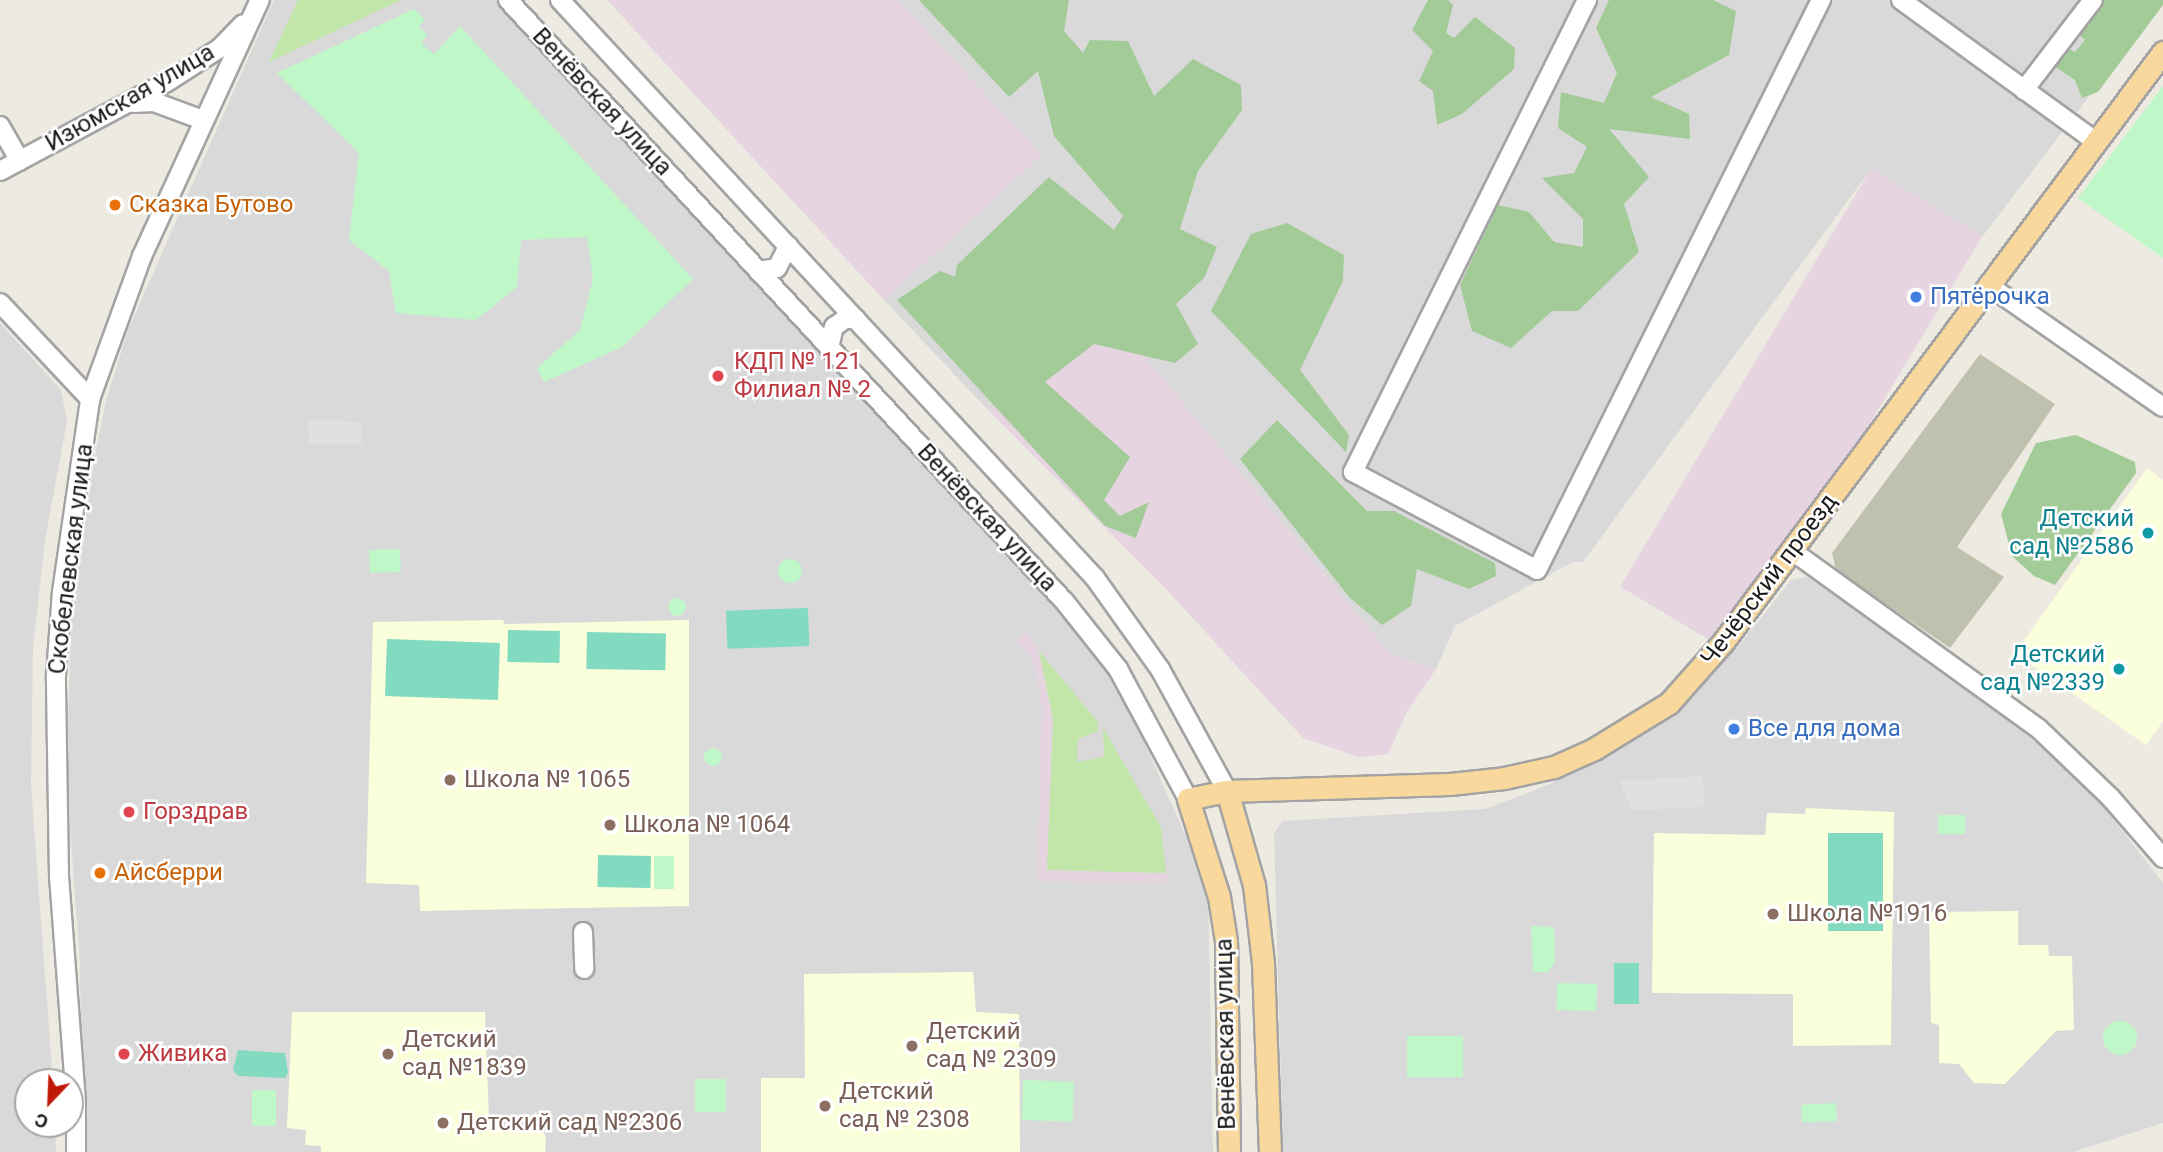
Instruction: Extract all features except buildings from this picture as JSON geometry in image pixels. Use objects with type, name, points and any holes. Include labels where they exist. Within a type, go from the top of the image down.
[{"type":"main road","name":"Чечёрский проезд","points":[[1188,799],[1227,791],[1450,784],[1554,767],[1624,733],[1669,703],[1693,679],[1791,550],[2094,140],[2163,52]]},
{"type":"main road","name":"Венёвская улица","points":[[1227,791],[1254,885],[1263,963],[1270,1152]]},
{"type":"main road","name":"Венёвская улица","points":[[1188,799],[1219,897],[1226,941],[1229,1152]]},
{"type":"street","name":"Венёвская улица","points":[[508,0],[1064,601],[1118,669],[1188,799]]},
{"type":"street","name":"Венёвская улица","points":[[560,0],[1095,578],[1129,621],[1227,791]]},
{"type":"street","points":[[1587,0],[1353,472],[1537,570],[1821,0]]},
{"type":"street","points":[[1901,0],[2094,140]]},
{"type":"street","points":[[2024,90],[2093,0]]},
{"type":"street","name":"Изюмская улица","points":[[0,171],[126,104],[220,48],[257,7]]},
{"type":"street","name":"Скобелевская улица","points":[[76,1152],[76,1102],[59,877],[56,675],[62,592],[90,399],[142,257],[257,7]]},
{"type":"street","points":[[126,104],[155,102],[203,120]]},
{"type":"street","points":[[0,125],[20,160]]},
{"type":"street","points":[[758,271],[777,268],[788,246]]},
{"type":"street","points":[[1989,285],[2163,407]]},
{"type":"street","points":[[0,303],[90,399]]},
{"type":"street","points":[[829,348],[834,327],[845,319],[856,319]]},
{"type":"street","points":[[1791,550],[2038,727],[2110,797],[2163,858]]},
{"type":"street","points":[[583,932],[584,969]]},
{"type":"shaded area","points":[[274,0],[495,0],[1068,619],[1108,674],[1140,733],[1208,886],[1213,1152],[82,1152],[84,1068],[81,1068],[80,962],[67,789],[71,612],[106,401],[128,330]]},
{"type":"shaded area","points":[[607,0],[898,0],[1042,155],[884,300]]},
{"type":"shaded area","points":[[898,0],[2163,0],[1982,237],[1871,169],[1583,562],[1573,562],[1455,626],[1436,669],[1391,655],[1107,312],[989,411],[884,300],[1042,155]]},
{"type":"shaded area","points":[[1871,169],[1982,236],[1732,653],[1620,586]]},
{"type":"shaded area","points":[[1107,311],[1391,655],[1436,669],[1407,712],[1388,754],[1359,757],[1303,738],[1166,589],[989,411]]},
{"type":"shaded area","points":[[0,323],[61,390],[67,421],[45,540],[33,647],[31,786],[52,1068],[14,1068],[14,1138],[56,1138],[56,1152],[0,1152]]},
{"type":"shaded area","points":[[1980,354],[2055,404],[1957,547],[2004,577],[1950,648],[1836,570],[1832,553]]},
{"type":"shaded area","points":[[308,419],[361,422],[362,444],[309,444]]},
{"type":"shaded area","points":[[2147,468],[2163,480],[2163,721],[2146,745],[2015,653]]},
{"type":"shaded area","points":[[1807,577],[1985,698],[2093,793],[2163,883],[2163,1123],[2073,1152],[1283,1152],[1274,834],[1282,821],[1485,809],[1548,785],[1646,730],[1742,642],[1791,580]]},
{"type":"shaded area","points":[[503,620],[504,624],[689,620],[689,906],[420,911],[419,885],[366,883],[373,622]]},
{"type":"shaded area","points":[[1027,633],[1039,651],[1053,715],[1047,870],[1166,873],[1167,882],[1037,881],[1042,706],[1033,660],[1017,641]]},
{"type":"shaded area","points":[[1703,776],[1704,807],[1632,810],[1619,781]]},
{"type":"shaded area","name":"Школа №1916","points":[[1806,808],[1894,812],[1891,1045],[1793,1046],[1793,994],[1652,993],[1654,833],[1765,835],[1767,813],[1805,814]]},
{"type":"shaded area","points":[[2018,911],[2018,945],[2048,945],[2049,956],[2072,956],[2074,1030],[2056,1031],[2005,1084],[1974,1083],[1959,1064],[1939,1063],[1939,1025],[1931,1023],[1929,912]]},
{"type":"shaded area","name":"Детский сад № 2309","points":[[973,972],[976,1012],[1019,1014],[1020,1152],[761,1152],[761,1078],[805,1078],[804,974]]},
{"type":"shaded area","name":"Детский сад №1839","points":[[292,1012],[485,1012],[489,1122],[496,1127],[541,1128],[546,1137],[545,1152],[321,1152],[321,1146],[305,1145],[306,1130],[287,1128]]},
{"type":"green space","points":[[298,0],[401,0],[269,62]]},
{"type":"green space","points":[[919,0],[1069,0],[1064,31],[1083,53],[1090,40],[1128,41],[1154,96],[1193,59],[1241,85],[1242,110],[1198,171],[1180,229],[1217,247],[1204,278],[1176,304],[1198,344],[1175,363],[1094,344],[1045,382],[1130,457],[1104,500],[1120,516],[1149,502],[1136,538],[1105,526],[897,300],[940,271],[955,277],[957,265],[1049,177],[1114,230],[1123,216],[1054,136],[1038,71],[1009,97]]},
{"type":"green space","points":[[1428,0],[1448,0],[1453,5],[1446,33],[1454,38],[1475,17],[1515,48],[1514,69],[1462,114],[1437,125],[1433,91],[1419,81],[1433,51],[1412,30]]},
{"type":"green space","points":[[1609,0],[1713,0],[1736,11],[1729,55],[1651,97],[1689,114],[1690,139],[1609,129],[1649,177],[1624,204],[1639,252],[1578,311],[1552,311],[1511,348],[1472,331],[1460,285],[1498,205],[1529,212],[1554,242],[1583,247],[1583,219],[1542,178],[1574,173],[1587,147],[1558,128],[1561,92],[1604,103],[1617,73],[1596,28]]},
{"type":"green space","points":[[2103,0],[2163,0],[2163,5],[2098,92],[2082,98],[2075,80],[2054,66],[2064,46],[2075,52],[2085,40],[2077,33]]},
{"type":"green space","points":[[414,9],[425,19],[419,27],[428,35],[421,43],[434,54],[460,26],[693,279],[622,347],[544,382],[537,368],[580,330],[593,279],[587,237],[521,240],[517,287],[476,320],[396,313],[389,271],[349,240],[359,153],[277,73]]},
{"type":"green space","points":[[2163,86],[2163,258],[2078,198]]},
{"type":"green space","points":[[1287,223],[1344,255],[1343,281],[1300,370],[1349,435],[1346,452],[1211,311],[1251,234]]},
{"type":"green space","points":[[1277,420],[1367,511],[1394,511],[1495,563],[1496,576],[1469,589],[1417,569],[1411,606],[1382,625],[1350,598],[1240,459]]},
{"type":"green space","points":[[2076,435],[2135,462],[2136,473],[2055,585],[2034,576],[2012,556],[2001,514],[2036,443]]},
{"type":"green space","points":[[400,549],[401,572],[370,573],[369,550]]},
{"type":"green space","points":[[790,559],[798,563],[802,571],[798,579],[790,583],[782,579],[778,571],[782,563]]},
{"type":"green space","points":[[673,598],[681,598],[686,607],[684,614],[673,616],[668,611],[668,603]]},
{"type":"green space","points":[[808,608],[809,646],[727,649],[726,611]]},
{"type":"green space","points":[[508,630],[560,631],[559,663],[507,662]]},
{"type":"green space","points":[[587,632],[666,633],[665,670],[586,669]]},
{"type":"green space","points":[[387,639],[500,643],[498,700],[385,696]]},
{"type":"green space","points":[[1039,651],[1098,722],[1098,731],[1078,739],[1077,762],[1104,757],[1103,728],[1161,827],[1166,873],[1047,870],[1053,719]]},
{"type":"green space","points":[[713,748],[719,751],[722,757],[719,763],[713,766],[707,763],[704,757],[707,751]]},
{"type":"green space","points":[[1938,815],[1965,815],[1965,834],[1938,834]]},
{"type":"green space","points":[[1828,833],[1883,833],[1883,931],[1828,931]]},
{"type":"green space","points":[[598,855],[651,856],[650,888],[597,887]]},
{"type":"green space","points":[[654,856],[674,856],[674,889],[654,889]]},
{"type":"green space","points":[[1531,926],[1554,927],[1555,962],[1548,972],[1533,972]]},
{"type":"green space","points":[[1614,963],[1639,963],[1639,1004],[1614,1004]]},
{"type":"green space","points":[[1557,983],[1597,984],[1597,1011],[1557,1010]]},
{"type":"green space","points":[[2120,1021],[2132,1026],[2137,1038],[2132,1050],[2120,1055],[2108,1050],[2103,1038],[2108,1026]]},
{"type":"green space","points":[[1407,1036],[1463,1036],[1463,1077],[1407,1077]]},
{"type":"green space","points":[[238,1050],[285,1053],[288,1073],[285,1078],[238,1076],[233,1070]]},
{"type":"green space","points":[[695,1079],[726,1079],[726,1112],[695,1112]]},
{"type":"green space","points":[[1023,1080],[1074,1082],[1073,1122],[1022,1120]]},
{"type":"green space","points":[[252,1090],[276,1090],[276,1126],[252,1126]]},
{"type":"green space","points":[[1836,1103],[1837,1121],[1802,1123],[1801,1105]]},
{"type":"place","name":"Сказка Бутово","points":[[115,205]]},
{"type":"place","name":"Пятёрочка","points":[[1916,297]]},
{"type":"place","name":"КДП № 121 Филиал № 2","points":[[718,376]]},
{"type":"place","name":"Детский сад №2586","points":[[2148,533]]},
{"type":"place","name":"Детский сад №2339","points":[[2119,669]]},
{"type":"place","name":"Все для дома","points":[[1734,729]]},
{"type":"place","name":"Школа № 1065","points":[[450,780]]},
{"type":"place","name":"Горздрав","points":[[129,812]]},
{"type":"place","name":"Школа № 1064","points":[[610,825]]},
{"type":"place","name":"Айсберри","points":[[100,873]]},
{"type":"place","name":"Школа №1916","points":[[1773,914]]},
{"type":"place","name":"Детский сад № 2309","points":[[912,1046]]},
{"type":"place","name":"Живика","points":[[124,1054]]},
{"type":"place","name":"Детский сад №1839","points":[[388,1054]]},
{"type":"place","name":"Детский сад № 2308","points":[[825,1106]]},
{"type":"place","name":"Детский сад №2306","points":[[443,1123]]}]
